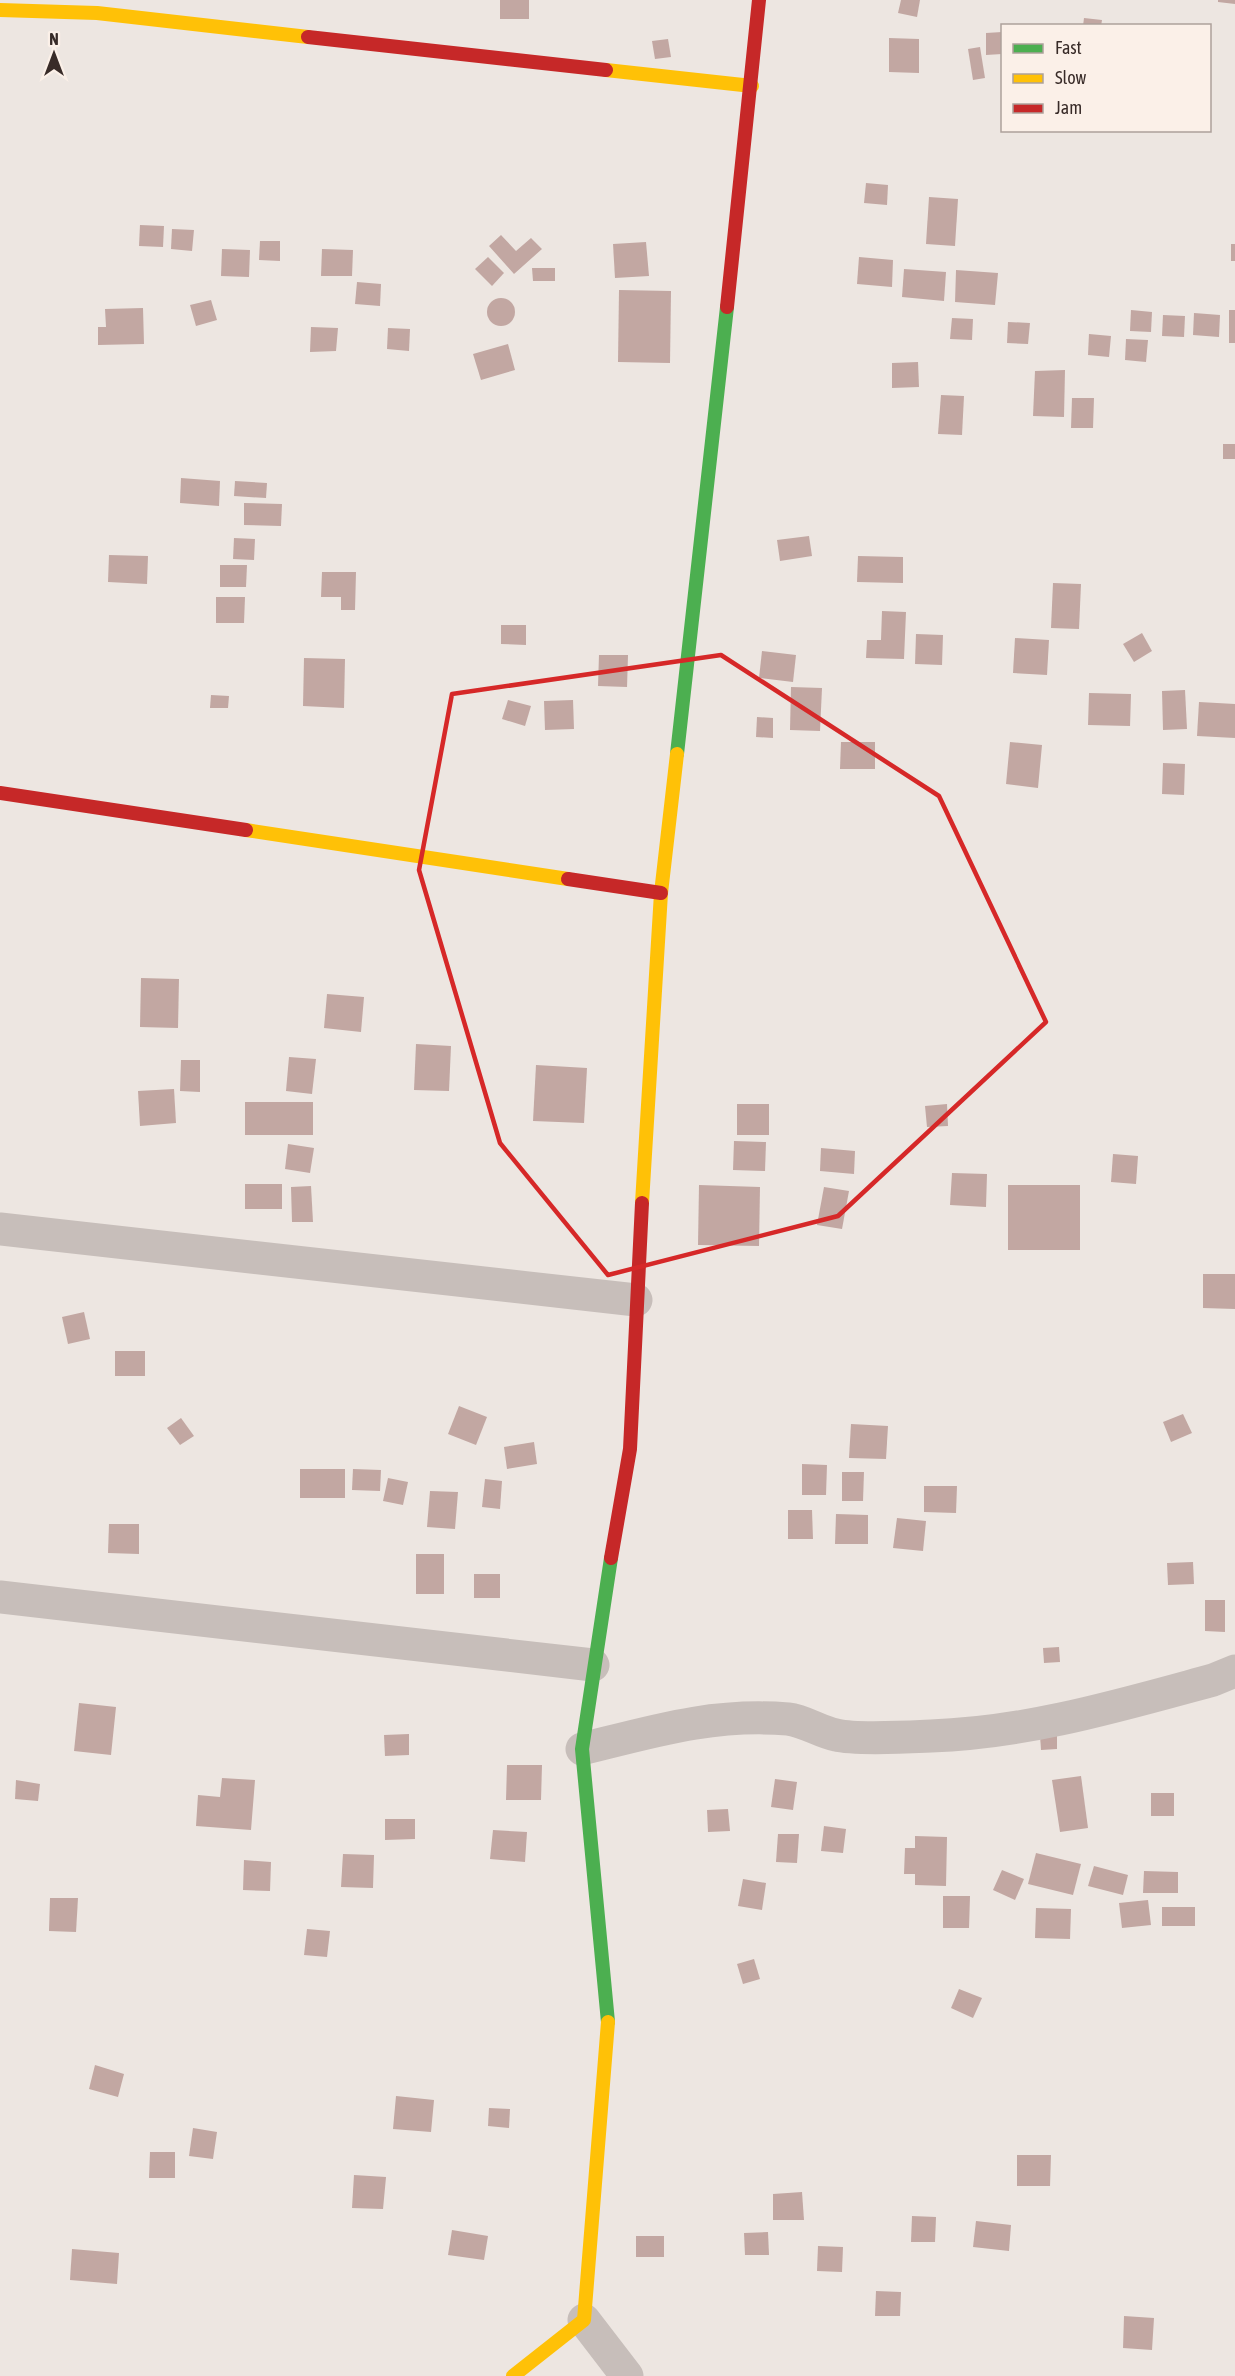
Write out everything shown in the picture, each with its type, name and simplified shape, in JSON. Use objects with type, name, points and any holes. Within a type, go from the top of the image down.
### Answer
[{"type":"street","points":[[627,2376],[584,2320],[608,2025],[582,1749],[593,1665],[630,1449],[636,1300],[661,892],[752,86],[759,0]]},
{"type":"street","points":[[0,10],[98,7],[752,86]]},
{"type":"street","points":[[0,793],[661,892]]},
{"type":"street","points":[[0,1229],[636,1300]]},
{"type":"street","points":[[0,1597],[593,1665]]},
{"type":"street","points":[[582,1749],[693,1721],[743,1718],[792,1719],[837,1736],[933,1736],[980,1732],[1072,1716],[1213,1680],[1235,1671]]},
{"type":"street","points":[[513,2376],[584,2320]]},
{"type":"highlighted area","points":[[721,655],[939,796],[1046,1022],[838,1216],[608,1275],[500,1143],[419,870],[452,694]]},
{"type":"building","points":[[500,0],[529,0],[529,19],[500,19]]},
{"type":"building","points":[[901,0],[920,0],[917,17],[898,13]]},
{"type":"building","points":[[1218,0],[1235,0],[1235,4],[1218,2]]},
{"type":"building","points":[[1084,18],[1102,20],[1101,24],[1083,24]]},
{"type":"building","points":[[1001,32],[1001,54],[986,55],[986,33]]},
{"type":"building","points":[[889,38],[919,39],[919,73],[889,72]]},
{"type":"building","points":[[668,39],[671,57],[655,59],[652,41]]},
{"type":"building","points":[[980,47],[985,78],[973,80],[968,49]]},
{"type":"building","points":[[866,183],[888,185],[887,205],[864,203]]},
{"type":"building","points":[[929,197],[958,199],[955,246],[926,244]]},
{"type":"building","points":[[140,225],[164,226],[163,247],[139,246]]},
{"type":"building","points":[[172,229],[194,230],[192,251],[171,249]]},
{"type":"building","points":[[501,235],[516,251],[531,238],[542,249],[514,274],[489,246]]},
{"type":"building","points":[[260,241],[280,241],[280,261],[259,260]]},
{"type":"building","points":[[646,242],[649,276],[615,278],[613,244]]},
{"type":"building","points":[[1231,244],[1235,244],[1235,261],[1231,261]]},
{"type":"building","points":[[222,249],[250,250],[249,277],[221,276]]},
{"type":"building","points":[[322,249],[353,250],[352,276],[321,276]]},
{"type":"building","points":[[488,257],[504,273],[492,286],[475,269]]},
{"type":"building","points":[[859,257],[893,260],[892,287],[857,284]]},
{"type":"building","points":[[532,268],[555,268],[555,281],[533,281]]},
{"type":"building","points":[[904,269],[946,272],[944,301],[902,297]]},
{"type":"building","points":[[956,270],[998,273],[995,305],[955,302]]},
{"type":"building","points":[[357,282],[381,284],[380,306],[355,304]]},
{"type":"building","points":[[619,290],[671,291],[670,363],[618,362]]},
{"type":"building","points":[[501,298],[511,302],[515,312],[511,322],[501,326],[491,322],[487,312],[491,302]]},
{"type":"building","points":[[211,300],[217,320],[196,326],[190,305]]},
{"type":"building","points":[[143,308],[144,344],[98,345],[98,327],[106,327],[105,309]]},
{"type":"building","points":[[1131,310],[1152,312],[1151,332],[1130,331]]},
{"type":"building","points":[[1229,310],[1235,310],[1235,343],[1229,343]]},
{"type":"building","points":[[1194,313],[1220,315],[1219,337],[1193,335]]},
{"type":"building","points":[[1163,315],[1185,316],[1184,337],[1162,336]]},
{"type":"building","points":[[952,318],[973,319],[972,340],[950,339]]},
{"type":"building","points":[[1008,322],[1030,323],[1028,344],[1007,343]]},
{"type":"building","points":[[311,327],[338,328],[336,351],[310,352]]},
{"type":"building","points":[[388,328],[410,329],[409,351],[387,349]]},
{"type":"building","points":[[1089,334],[1111,336],[1109,357],[1088,355]]},
{"type":"building","points":[[1126,339],[1148,340],[1146,362],[1125,360]]},
{"type":"building","points":[[508,344],[515,370],[481,380],[473,354]]},
{"type":"building","points":[[918,362],[919,387],[892,388],[892,363]]},
{"type":"building","points":[[1065,370],[1064,417],[1033,416],[1035,371]]},
{"type":"building","points":[[941,395],[964,396],[962,435],[938,434]]},
{"type":"building","points":[[1072,398],[1094,398],[1093,428],[1071,428]]},
{"type":"building","points":[[1223,444],[1235,444],[1235,459],[1223,459]]},
{"type":"building","points":[[181,478],[220,481],[219,506],[180,503]]},
{"type":"building","points":[[235,481],[267,483],[266,498],[234,496]]},
{"type":"building","points":[[244,503],[282,504],[281,526],[244,525]]},
{"type":"building","points":[[809,536],[812,556],[780,561],[777,540]]},
{"type":"building","points":[[234,538],[255,539],[254,560],[233,559]]},
{"type":"building","points":[[109,555],[148,556],[147,584],[108,582]]},
{"type":"building","points":[[858,556],[903,557],[903,583],[857,582]]},
{"type":"building","points":[[220,565],[247,565],[246,587],[220,587]]},
{"type":"building","points":[[322,572],[356,572],[355,610],[341,610],[341,597],[321,597]]},
{"type":"building","points":[[1053,583],[1081,584],[1079,629],[1051,628]]},
{"type":"building","points":[[216,597],[245,597],[244,623],[216,623]]},
{"type":"building","points":[[882,611],[906,612],[904,659],[866,658],[867,640],[881,640]]},
{"type":"building","points":[[501,625],[526,625],[526,645],[501,644]]},
{"type":"building","points":[[1142,633],[1152,651],[1134,662],[1123,644]]},
{"type":"building","points":[[916,634],[943,635],[942,665],[915,664]]},
{"type":"building","points":[[1015,638],[1049,640],[1047,675],[1013,673]]},
{"type":"building","points":[[762,651],[796,655],[793,682],[759,678]]},
{"type":"building","points":[[599,655],[628,655],[627,687],[598,686]]},
{"type":"building","points":[[304,658],[345,659],[344,708],[303,706]]},
{"type":"building","points":[[791,687],[822,688],[820,731],[790,730]]},
{"type":"building","points":[[1185,690],[1187,729],[1163,730],[1162,691]]},
{"type":"building","points":[[1089,693],[1131,694],[1130,726],[1088,725]]},
{"type":"building","points":[[211,695],[229,696],[228,708],[210,708]]},
{"type":"building","points":[[508,700],[531,706],[525,726],[502,719]]},
{"type":"building","points":[[573,700],[574,729],[545,730],[544,701]]},
{"type":"building","points":[[1199,702],[1235,704],[1235,738],[1197,736]]},
{"type":"building","points":[[757,717],[773,718],[773,738],[756,737]]},
{"type":"building","points":[[841,742],[875,742],[875,769],[840,769]]},
{"type":"building","points":[[1010,742],[1042,745],[1038,788],[1006,784]]},
{"type":"building","points":[[1163,763],[1185,764],[1184,795],[1162,794]]},
{"type":"building","points":[[141,978],[179,979],[178,1028],[140,1027]]},
{"type":"building","points":[[327,994],[364,997],[361,1032],[324,1028]]},
{"type":"building","points":[[416,1044],[451,1046],[449,1091],[414,1090]]},
{"type":"building","points":[[289,1057],[316,1059],[312,1094],[286,1091]]},
{"type":"building","points":[[181,1060],[200,1060],[200,1092],[180,1091]]},
{"type":"building","points":[[536,1065],[587,1068],[584,1123],[533,1121]]},
{"type":"building","points":[[174,1089],[176,1123],[140,1126],[138,1091]]},
{"type":"building","points":[[245,1102],[313,1102],[313,1135],[245,1135]]},
{"type":"building","points":[[737,1104],[769,1104],[769,1135],[737,1135]]},
{"type":"building","points":[[947,1104],[948,1126],[927,1127],[925,1106]]},
{"type":"building","points":[[734,1141],[766,1142],[765,1171],[733,1170]]},
{"type":"building","points":[[288,1144],[314,1148],[310,1173],[285,1169]]},
{"type":"building","points":[[821,1148],[855,1151],[854,1174],[820,1171]]},
{"type":"building","points":[[1113,1154],[1138,1156],[1136,1184],[1111,1182]]},
{"type":"building","points":[[952,1173],[987,1174],[986,1207],[950,1205]]},
{"type":"building","points":[[245,1184],[282,1184],[282,1209],[245,1209]]},
{"type":"building","points":[[699,1185],[760,1187],[759,1246],[698,1245]]},
{"type":"building","points":[[1008,1185],[1080,1185],[1080,1250],[1008,1250]]},
{"type":"building","points":[[311,1186],[313,1222],[292,1222],[291,1187]]},
{"type":"building","points":[[824,1187],[849,1191],[842,1229],[817,1225]]},
{"type":"building","points":[[1203,1274],[1235,1274],[1235,1309],[1203,1308]]},
{"type":"building","points":[[84,1312],[90,1339],[68,1344],[62,1317]]},
{"type":"building","points":[[115,1351],[145,1351],[145,1376],[115,1376]]},
{"type":"building","points":[[459,1406],[487,1417],[476,1445],[448,1434]]},
{"type":"building","points":[[1183,1414],[1192,1433],[1171,1442],[1163,1422]]},
{"type":"building","points":[[181,1418],[194,1436],[180,1445],[167,1428]]},
{"type":"building","points":[[851,1424],[888,1426],[886,1459],[849,1458]]},
{"type":"building","points":[[534,1442],[537,1464],[507,1469],[504,1447]]},
{"type":"building","points":[[802,1464],[827,1465],[826,1495],[802,1495]]},
{"type":"building","points":[[300,1469],[345,1469],[345,1498],[300,1498]]},
{"type":"building","points":[[353,1469],[381,1470],[380,1491],[352,1490]]},
{"type":"building","points":[[842,1472],[864,1472],[863,1501],[842,1501]]},
{"type":"building","points":[[388,1478],[408,1482],[403,1505],[383,1501]]},
{"type":"building","points":[[485,1479],[502,1481],[500,1509],[482,1507]]},
{"type":"building","points":[[924,1486],[957,1486],[956,1513],[924,1512]]},
{"type":"building","points":[[430,1491],[458,1492],[455,1529],[427,1527]]},
{"type":"building","points":[[788,1510],[812,1510],[813,1539],[788,1539]]},
{"type":"building","points":[[836,1514],[868,1515],[868,1544],[835,1544]]},
{"type":"building","points":[[897,1518],[926,1521],[923,1551],[893,1548]]},
{"type":"building","points":[[109,1524],[139,1524],[139,1554],[108,1553]]},
{"type":"building","points":[[416,1554],[444,1554],[444,1594],[416,1594]]},
{"type":"building","points":[[1193,1562],[1194,1584],[1168,1585],[1167,1563]]},
{"type":"building","points":[[474,1574],[500,1574],[500,1598],[474,1598]]},
{"type":"building","points":[[1205,1600],[1225,1600],[1225,1632],[1205,1631]]},
{"type":"building","points":[[1059,1647],[1060,1662],[1044,1663],[1043,1648]]},
{"type":"building","points":[[79,1703],[116,1707],[111,1755],[74,1751]]},
{"type":"building","points":[[409,1734],[409,1755],[385,1756],[384,1735]]},
{"type":"building","points":[[1040,1735],[1057,1735],[1057,1749],[1041,1750]]},
{"type":"building","points":[[507,1765],[542,1765],[541,1800],[506,1800]]},
{"type":"building","points":[[1081,1776],[1088,1828],[1060,1832],[1052,1780]]},
{"type":"building","points":[[222,1778],[255,1780],[251,1830],[196,1826],[198,1795],[220,1797]]},
{"type":"building","points":[[775,1779],[797,1782],[793,1810],[771,1807]]},
{"type":"building","points":[[16,1780],[40,1784],[38,1801],[15,1799]]},
{"type":"building","points":[[1151,1793],[1174,1793],[1174,1816],[1151,1816]]},
{"type":"building","points":[[728,1809],[730,1831],[708,1832],[707,1810]]},
{"type":"building","points":[[385,1819],[415,1819],[415,1839],[385,1840]]},
{"type":"building","points":[[824,1826],[846,1829],[843,1853],[821,1851]]},
{"type":"building","points":[[493,1830],[527,1832],[525,1862],[490,1859]]},
{"type":"building","points":[[778,1834],[799,1834],[797,1863],[776,1862]]},
{"type":"building","points":[[915,1836],[947,1837],[946,1886],[915,1885],[915,1874],[904,1874],[905,1848],[915,1848]]},
{"type":"building","points":[[1036,1853],[1081,1864],[1073,1895],[1028,1884]]},
{"type":"building","points":[[343,1854],[374,1855],[373,1888],[341,1887]]},
{"type":"building","points":[[244,1860],[271,1862],[270,1891],[243,1890]]},
{"type":"building","points":[[1094,1866],[1128,1875],[1123,1895],[1088,1886]]},
{"type":"building","points":[[1002,1870],[1024,1879],[1015,1900],[993,1890]]},
{"type":"building","points":[[1144,1871],[1178,1872],[1178,1893],[1143,1893]]},
{"type":"building","points":[[743,1879],[766,1883],[762,1910],[738,1906]]},
{"type":"building","points":[[943,1896],[970,1896],[969,1928],[943,1928]]},
{"type":"building","points":[[50,1898],[78,1898],[76,1932],[49,1931]]},
{"type":"building","points":[[1148,1900],[1151,1925],[1122,1928],[1119,1903]]},
{"type":"building","points":[[1162,1907],[1195,1907],[1195,1926],[1162,1926]]},
{"type":"building","points":[[1036,1908],[1071,1909],[1070,1939],[1035,1938]]},
{"type":"building","points":[[307,1929],[330,1931],[327,1957],[304,1955]]},
{"type":"building","points":[[754,1959],[760,1979],[743,1984],[737,1964]]},
{"type":"building","points":[[959,1989],[982,1998],[973,2018],[951,2008]]},
{"type":"building","points":[[95,2065],[124,2074],[118,2097],[89,2089]]},
{"type":"building","points":[[396,2096],[434,2100],[431,2132],[393,2129]]},
{"type":"building","points":[[489,2108],[510,2109],[509,2128],[488,2126]]},
{"type":"building","points":[[193,2128],[217,2132],[213,2159],[189,2156]]},
{"type":"building","points":[[150,2152],[175,2152],[175,2178],[149,2178]]},
{"type":"building","points":[[1017,2155],[1051,2155],[1050,2186],[1017,2186]]},
{"type":"building","points":[[354,2175],[386,2177],[383,2209],[352,2208]]},
{"type":"building","points":[[802,2192],[804,2220],[773,2220],[773,2194]]},
{"type":"building","points":[[912,2216],[936,2217],[935,2242],[911,2242]]},
{"type":"building","points":[[976,2221],[1011,2225],[1009,2251],[973,2247]]},
{"type":"building","points":[[452,2230],[488,2236],[484,2260],[448,2255]]},
{"type":"building","points":[[768,2232],[769,2255],[745,2255],[744,2233]]},
{"type":"building","points":[[636,2236],[664,2236],[664,2257],[636,2257]]},
{"type":"building","points":[[818,2246],[843,2247],[842,2272],[817,2271]]},
{"type":"building","points":[[72,2249],[119,2253],[117,2284],[70,2280]]},
{"type":"building","points":[[876,2291],[901,2292],[900,2316],[875,2316]]},
{"type":"building","points":[[1124,2316],[1154,2318],[1152,2350],[1123,2348]]},
{"type":"traffic: fast","points":[[677,754],[727,307]]},
{"type":"traffic: fast","points":[[608,2022],[582,1749],[611,1558]]},
{"type":"traffic: slow","points":[[0,10],[97,13],[308,37]]},
{"type":"traffic: slow","points":[[606,70],[752,86]]},
{"type":"traffic: slow","points":[[642,1203],[661,893],[677,754]]},
{"type":"traffic: slow","points":[[246,830],[568,879]]},
{"type":"traffic: slow","points":[[513,2376],[584,2320],[608,2022]]},
{"type":"traffic: jam","points":[[727,307],[759,0]]},
{"type":"traffic: jam","points":[[308,37],[606,70]]},
{"type":"traffic: jam","points":[[0,793],[246,830]]},
{"type":"traffic: jam","points":[[568,879],[661,893]]},
{"type":"traffic: jam","points":[[611,1558],[630,1449],[642,1203]]}]
